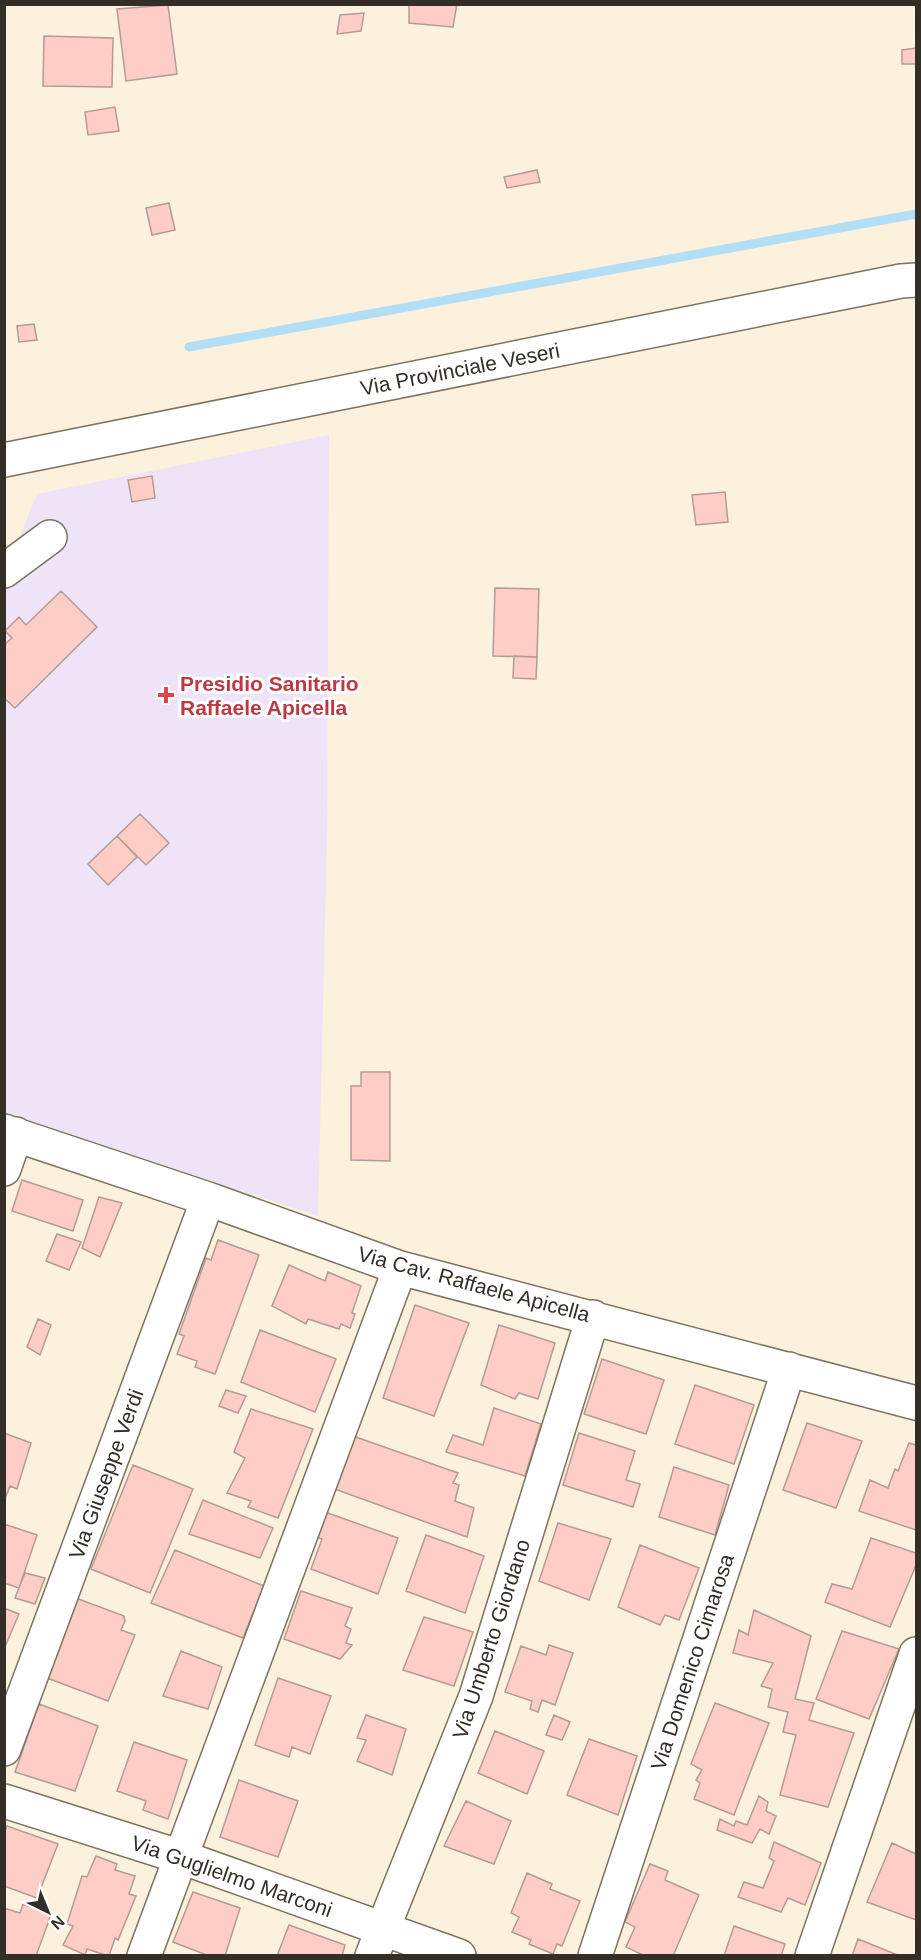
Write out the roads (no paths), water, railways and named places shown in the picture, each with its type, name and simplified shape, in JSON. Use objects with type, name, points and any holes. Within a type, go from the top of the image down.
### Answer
[{"type":"street","name":"Via Provinciale Veseri","points":[[4,460],[900,281],[916,280]]},
{"type":"street","points":[[4,570],[51,537]]},
{"type":"street","points":[[4,1169],[10,1133]]},
{"type":"street","name":"Via Cav. Raffaele Apicella","points":[[10,1133],[208,1199],[400,1268],[916,1403]]},
{"type":"street","name":"Via Giuseppe Verdi","points":[[4,1749],[208,1199]]},
{"type":"street","points":[[144,1956],[400,1268]]},
{"type":"street","name":"Via Umberto Giordano","points":[[378,1942],[476,1696],[593,1317]]},
{"type":"street","name":"Via Domenico Cimarosa","points":[[595,1956],[789,1369]]},
{"type":"street","points":[[812,1956],[916,1654]]},
{"type":"street","name":"Via Guglielmo Marconi","points":[[4,1801],[181,1857],[378,1942],[459,1956]]},
{"type":"waterway","points":[[189,347],[916,214]]},
{"type":"place","name":"Presidio Sanitario Raffaele Apicella","points":[[166,695]]}]
